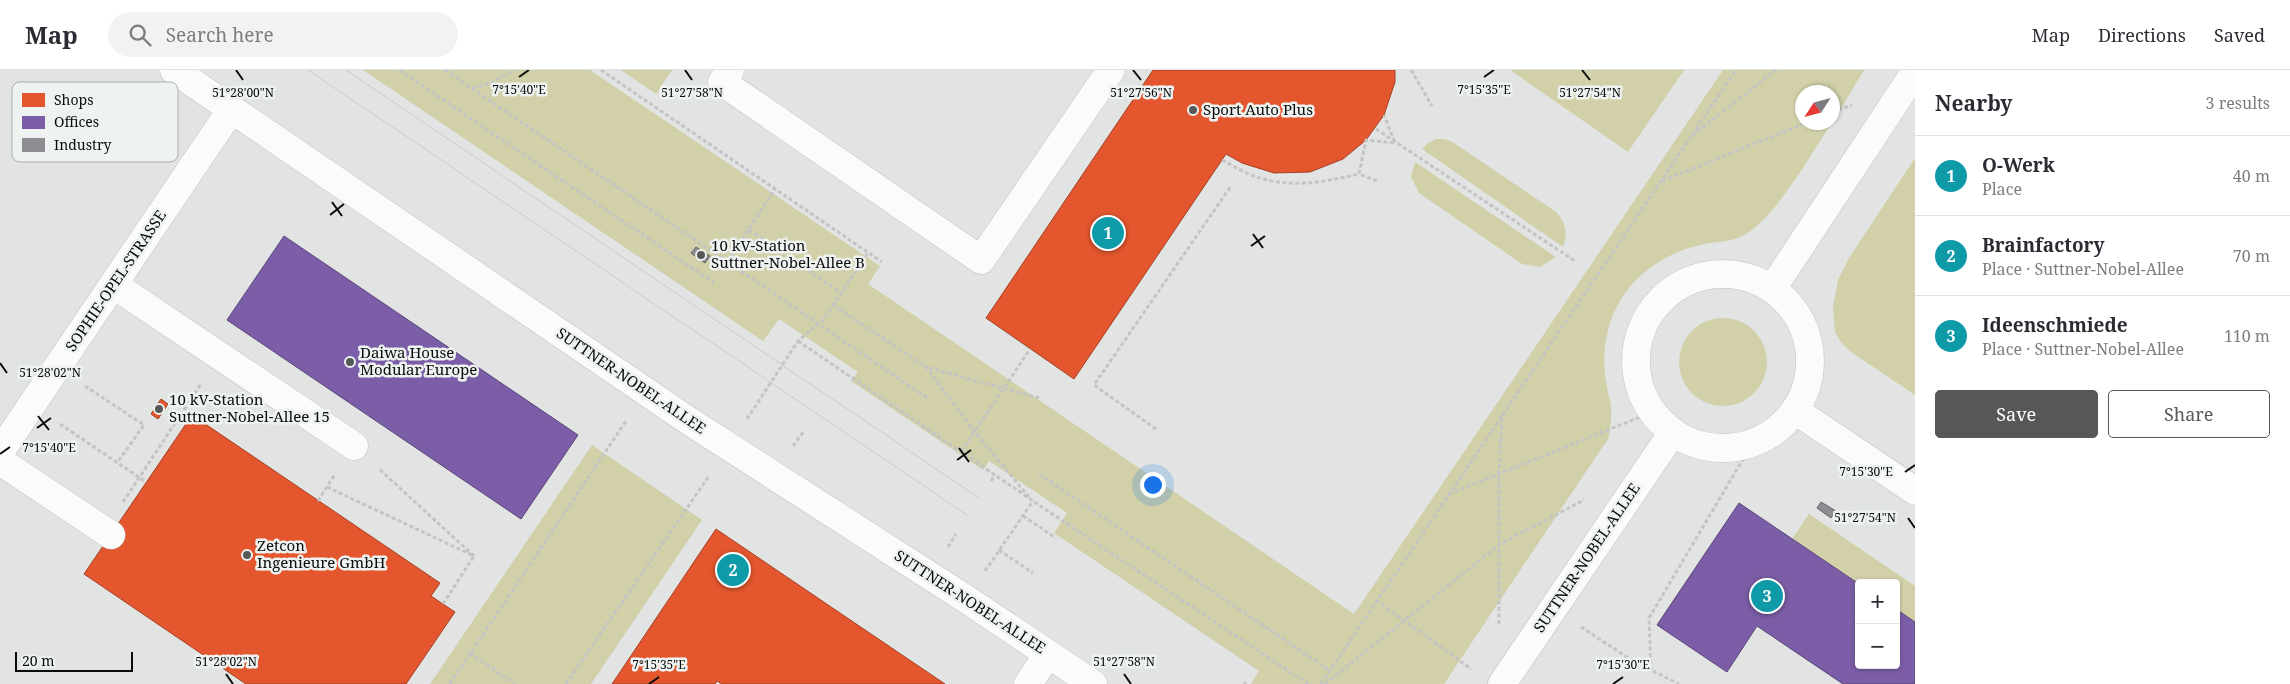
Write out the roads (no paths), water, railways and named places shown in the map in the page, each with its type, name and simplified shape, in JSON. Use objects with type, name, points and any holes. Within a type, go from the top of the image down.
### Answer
[{"type":"street","name":"SUTTNER-NOBEL-ALLEE","points":[[174,70],[728,447],[966,598],[1093,684]]},
{"type":"street","points":[[730,70],[722,82],[981,260],[1111,70]]},
{"type":"street","points":[[1772,289],[1915,72]]},
{"type":"street","name":"SOPHIE-OPEL-STRASSE","points":[[0,452],[231,110]]},
{"type":"street","points":[[1720,273],[1747,277],[1772,289],[1789,304],[1802,323],[1809,345],[1810,368],[1808,383],[1796,411],[1776,431],[1752,444],[1725,449],[1697,445],[1673,432],[1651,412],[1641,391],[1636,365],[1639,338],[1649,314],[1668,293],[1692,279],[1720,273]]},
{"type":"street","points":[[114,285],[354,446]]},
{"type":"street","points":[[1796,411],[1915,491]]},
{"type":"street","name":"SUTTNER-NOBEL-ALLEE","points":[[1502,684],[1673,432]]},
{"type":"street","points":[[0,462],[107,532]]},
{"type":"street","points":[[1028,684],[1048,654]]},
{"type":"tram line","points":[[308,70],[967,515]]},
{"type":"tram line","points":[[346,70],[979,498]]},
{"type":"place","name":"Sport Auto Plus","points":[[1193,110]]},
{"type":"place","name":"O-Werk","points":[[1108,233]]},
{"type":"place","name":"10 kV-Station Suttner-Nobel-Allee B","points":[[701,255]]},
{"type":"place","name":"Daiwa House Modular Europe","points":[[350,362]]},
{"type":"place","name":"10 kV-Station Suttner-Nobel-Allee 15","points":[[159,409]]},
{"type":"place","name":"Zetcon Ingenieure GmbH","points":[[247,555]]},
{"type":"place","name":"Brainfactory","points":[[733,570]]},
{"type":"place","name":"Ideenschmiede","points":[[1767,596]]}]
